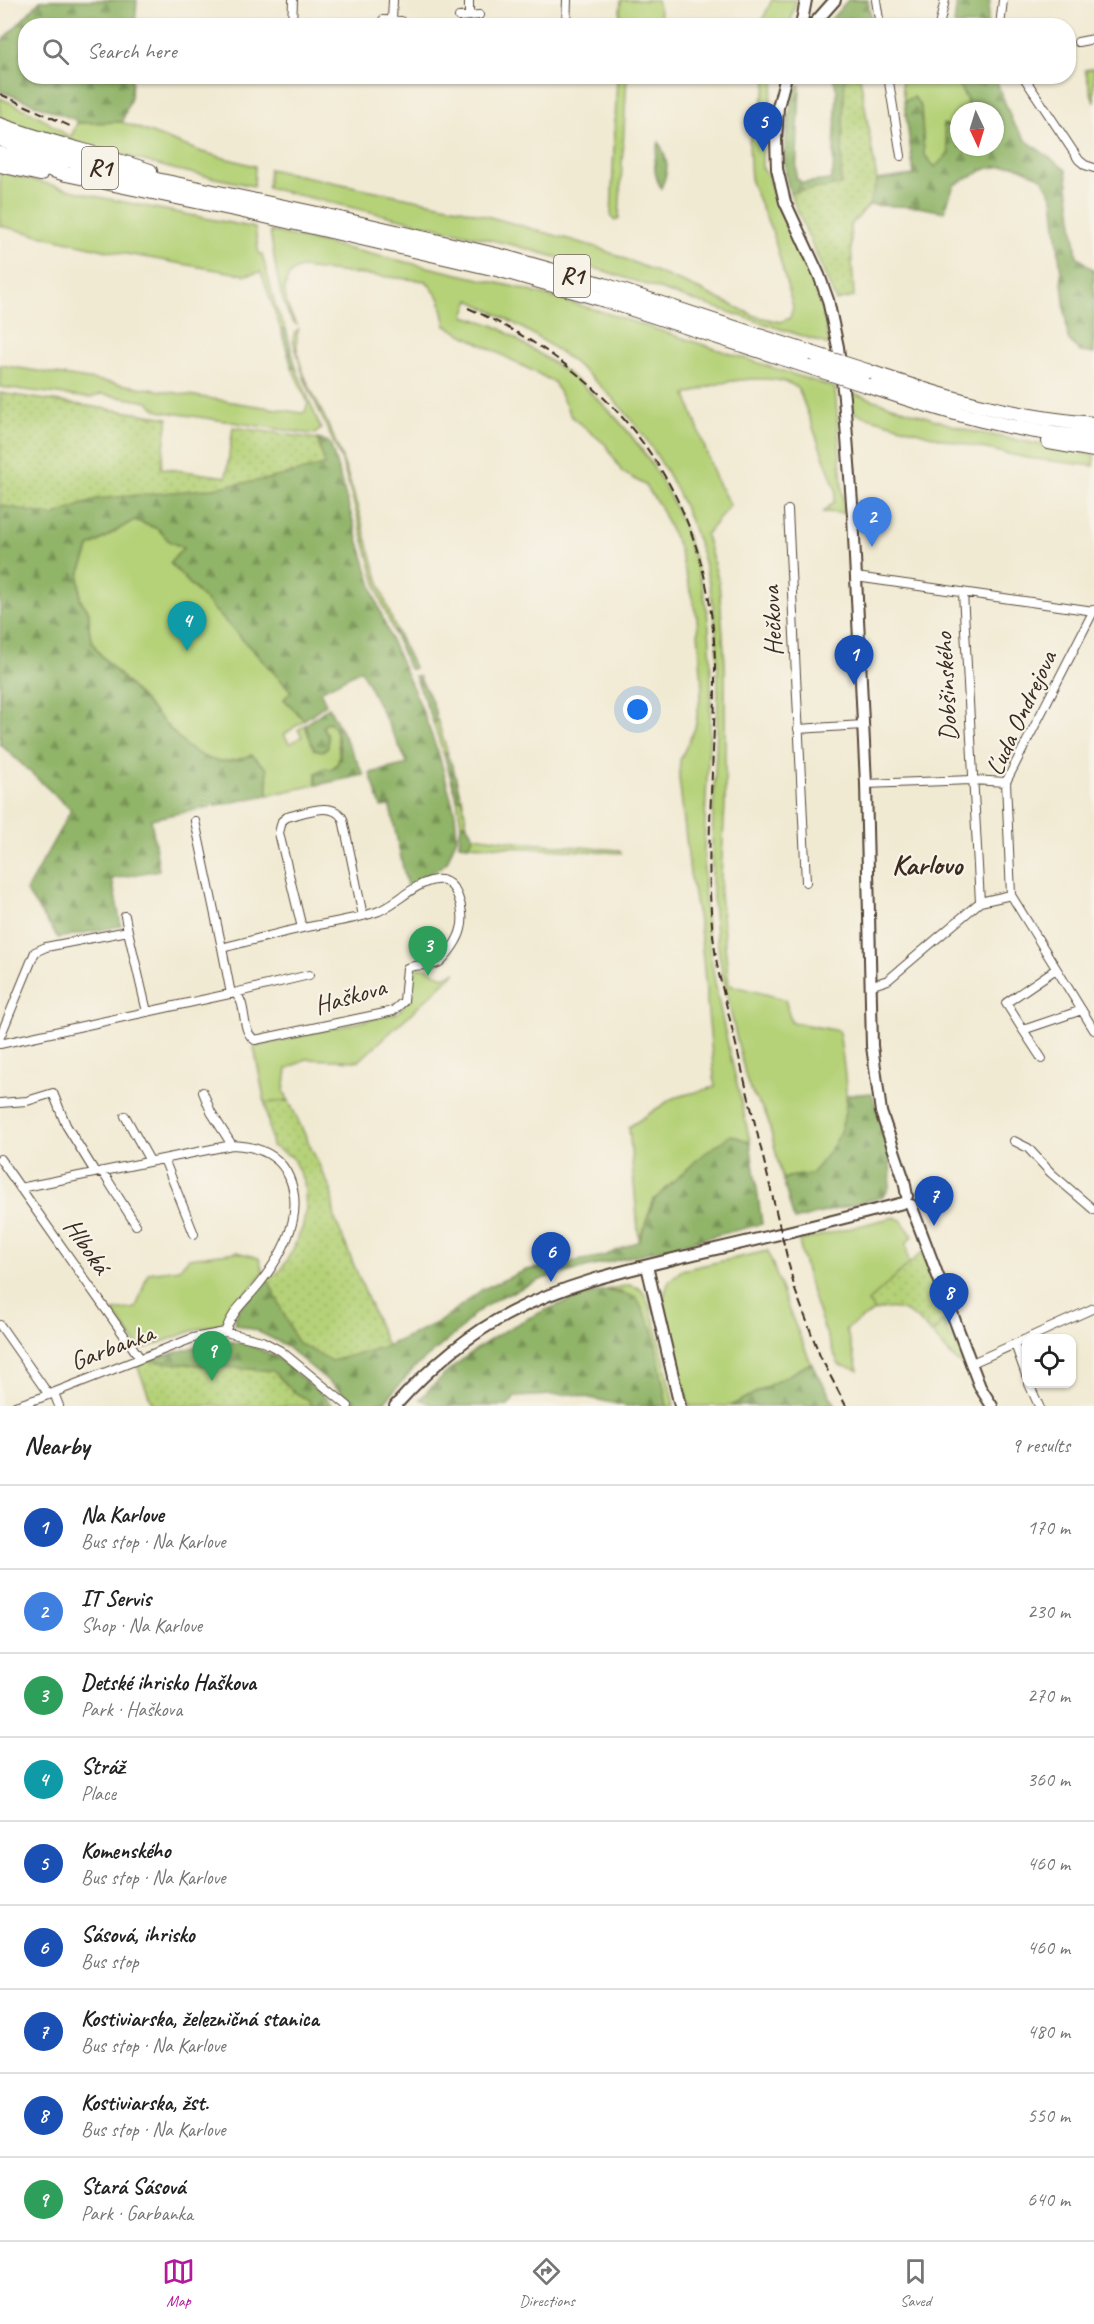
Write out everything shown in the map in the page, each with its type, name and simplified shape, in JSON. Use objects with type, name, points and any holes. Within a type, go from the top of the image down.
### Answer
[{"type":"highway","points":[[0,125],[27,135],[112,158],[203,189]]},
{"type":"highway","name":"R1","points":[[0,139],[67,160],[500,256],[604,285],[970,404],[1061,422],[1094,424]]},
{"type":"highway","name":"R1","points":[[0,154],[66,174],[501,270],[605,300],[947,412],[1036,432],[1094,438]]},
{"type":"highway","points":[[0,165],[35,174],[66,174]]},
{"type":"highway","points":[[947,412],[977,427],[1094,450]]},
{"type":"highway","points":[[1011,413],[1094,416]]},
{"type":"street","points":[[292,18],[293,0]]},
{"type":"street","points":[[388,18],[393,0]]},
{"type":"street","points":[[469,0],[469,16]]},
{"type":"street","points":[[566,18],[567,0]]},
{"type":"street","points":[[819,18],[835,0]]},
{"type":"street","points":[[876,0],[879,18]]},
{"type":"street","points":[[941,18],[945,0]]},
{"type":"street","points":[[1001,18],[1003,0]]},
{"type":"street","points":[[805,4],[813,18]]},
{"type":"street","points":[[459,16],[479,15]]},
{"type":"street","points":[[1078,42],[1094,39]]},
{"type":"street","points":[[784,84],[778,107],[777,169],[785,202],[819,275],[833,320],[840,357],[849,443],[866,784],[872,1046],[877,1092],[907,1201],[980,1387],[992,1406]]},
{"type":"street","points":[[889,84],[901,156]]},
{"type":"street","points":[[1028,84],[1079,160],[1084,165],[1094,168]]},
{"type":"street","name":"Hečkova","points":[[788,510],[806,882]]},
{"type":"street","points":[[856,577],[1094,610]]},
{"type":"street","name":"Dobšinského","points":[[963,593],[980,902]]},
{"type":"street","name":"Ľuda Ondrejova","points":[[1094,610],[1006,782],[1011,895],[1094,1030]]},
{"type":"street","points":[[798,729],[863,725]]},
{"type":"street","points":[[866,784],[972,780],[1006,782]]},
{"type":"street","points":[[302,928],[279,833],[282,820],[330,808],[340,813],[343,819],[363,916]]},
{"type":"street","name":"Haškova","points":[[195,821],[222,948],[232,993],[240,998],[248,1033],[255,1040],[386,1012],[400,1006],[404,1001],[407,968],[412,965],[429,965],[441,961],[461,932],[462,905],[451,886],[441,879],[428,881],[394,903],[363,916],[222,948]]},
{"type":"street","points":[[870,986],[888,980],[980,902],[1011,895]]},
{"type":"street","points":[[125,916],[147,1012]]},
{"type":"street","points":[[0,1037],[35,952],[46,947],[128,931]]},
{"type":"street","points":[[1042,1059],[1006,1003],[1056,969]]},
{"type":"street","name":"Haškova","points":[[0,1044],[309,975]]},
{"type":"street","points":[[1023,1030],[1082,1010]]},
{"type":"street","points":[[203,1092],[211,1112],[232,1145]]},
{"type":"street","points":[[0,1103],[27,1101],[52,1093],[66,1125],[136,1225]]},
{"type":"street","points":[[125,1116],[150,1161]]},
{"type":"street","points":[[1014,1141],[1028,1148],[1051,1173],[1094,1210]]},
{"type":"street","points":[[20,1188],[232,1145],[260,1149],[272,1155],[283,1165],[292,1185],[295,1211],[293,1224],[274,1263],[260,1284],[234,1311],[225,1332],[262,1341],[281,1352],[348,1406]]},
{"type":"street","name":"Hlboká","points":[[0,1159],[140,1358]]},
{"type":"street","points":[[164,1159],[194,1234]]},
{"type":"street","points":[[395,1406],[449,1352],[510,1313],[561,1290],[647,1266],[907,1201]]},
{"type":"street","points":[[647,1266],[680,1406]]},
{"type":"street","points":[[1038,1334],[1094,1308]]},
{"type":"street","points":[[0,1325],[59,1406]]},
{"type":"street","name":"Garbanka","points":[[15,1406],[52,1394],[193,1338],[225,1332]]},
{"type":"street","points":[[972,1363],[1022,1341]]},
{"type":"street","points":[[1031,1388],[1039,1406]]},
{"type":"green space","points":[[41,0],[137,0],[136,18],[24,18]]},
{"type":"green space","points":[[621,0],[657,0],[661,18],[620,18]]},
{"type":"green space","points":[[772,0],[796,0],[792,18],[763,18]]},
{"type":"green space","points":[[848,0],[868,0],[871,18],[832,18]]},
{"type":"green space","points":[[957,0],[990,0],[988,18],[955,18]]},
{"type":"green space","points":[[18,24],[18,84],[132,84],[131,97],[122,122],[77,123],[76,120],[0,91],[0,43]]},
{"type":"green space","points":[[1094,68],[1094,103],[1085,70]]},
{"type":"green space","points":[[617,84],[627,84],[619,218],[615,221],[611,217]]},
{"type":"green space","points":[[766,84],[774,84],[763,131],[762,167],[820,303],[830,345],[601,270],[517,246],[268,188],[269,169],[458,208],[596,247],[696,288],[755,316],[780,322],[790,318],[793,307],[773,234],[751,182],[749,142]]},
{"type":"green space","points":[[835,84],[846,84],[841,186],[790,193],[784,153],[793,90],[800,85],[796,178],[803,183],[830,180],[833,172],[837,91]]},
{"type":"green space","points":[[845,84],[861,84],[877,180],[869,205],[850,226],[854,297],[836,301],[790,193],[841,185]]},
{"type":"green space","points":[[902,84],[958,84],[967,101],[950,102],[950,126],[944,125],[949,153],[935,168],[924,154],[921,107],[914,97],[904,101]]},
{"type":"green space","points":[[958,84],[998,84],[1013,123],[1027,141],[1066,170],[1077,256],[1094,271],[1094,354],[1080,352],[1068,339],[1053,198],[1042,178],[1014,165],[988,168],[954,185],[944,212],[918,207],[869,205],[877,180],[914,175],[904,101],[914,97],[921,107],[924,154],[935,167],[949,153],[943,124],[950,126],[950,156],[1004,156],[1004,102],[967,102]]},
{"type":"green space","points":[[0,98],[37,115],[68,136],[72,135],[77,123],[122,122],[202,152],[255,166],[254,186],[177,170],[20,127],[0,118]]},
{"type":"green space","points":[[659,142],[667,165],[661,188],[656,176],[655,165]]},
{"type":"green space","points":[[0,172],[99,197],[255,228],[259,254],[262,254],[276,308],[286,329],[281,330],[261,272],[245,275],[104,250],[0,226]]},
{"type":"green space","points":[[270,231],[515,287],[600,311],[835,388],[844,513],[823,512],[834,502],[836,490],[799,390],[793,385],[774,380],[740,380],[713,385],[686,395],[717,482],[730,505],[706,535],[719,583],[725,663],[725,804],[720,895],[729,985],[785,999],[791,1022],[839,1031],[846,1089],[844,1118],[833,1150],[811,1174],[788,1177],[783,1180],[767,1117],[747,1082],[726,991],[717,937],[712,867],[718,699],[716,632],[703,558],[676,488],[635,425],[584,371],[544,341],[470,300],[464,316],[499,328],[557,365],[584,386],[630,434],[650,461],[667,490],[696,564],[705,600],[711,660],[704,850],[706,915],[721,1013],[750,1142],[731,1135],[654,1200],[639,1240],[629,1127],[673,1098],[715,1087],[700,927],[690,873],[679,778],[680,760],[695,728],[702,686],[697,617],[679,548],[659,505],[645,485],[622,472],[606,445],[571,416],[554,382],[446,326],[440,299],[426,281],[301,268],[293,272],[286,285],[285,294],[289,311],[298,325],[294,323],[284,304]]},
{"type":"green space","points":[[299,328],[298,357],[343,461],[386,604],[397,632],[394,633],[380,598],[342,461],[304,378],[293,340]]},
{"type":"green space","points":[[286,329],[296,368],[292,368],[281,330]]},
{"type":"green space","points":[[0,365],[302,413],[305,412],[308,403],[292,368],[296,368],[321,429],[315,434],[304,433],[159,411],[148,402],[101,394],[90,398],[0,387]]},
{"type":"green space","points":[[0,393],[168,418],[161,468],[226,477],[233,427],[317,439],[325,465],[268,479],[206,489],[96,499],[53,516],[0,505]]},
{"type":"green space","points":[[852,393],[970,431],[1094,455],[1094,466],[1027,458],[946,440],[854,413]]},
{"type":"green space","points":[[317,439],[327,441],[331,446],[376,600],[439,755],[455,813],[457,837],[447,862],[408,891],[390,806],[381,807],[370,773],[408,764],[361,670],[320,691],[326,704],[304,720],[284,699],[291,691],[170,563],[183,548],[169,541],[158,529],[134,520],[89,547],[80,572],[80,599],[89,612],[92,642],[99,653],[187,747],[218,761],[252,755],[267,769],[268,795],[151,819],[159,870],[112,879],[121,926],[58,938],[26,891],[71,810],[0,744],[0,505],[53,516],[96,499],[206,489],[268,479],[325,465]]},
{"type":"green space","points":[[134,520],[158,529],[169,541],[183,548],[170,563],[292,691],[284,699],[304,720],[284,735],[290,744],[302,736],[298,730],[305,725],[314,749],[325,723],[330,722],[336,732],[338,762],[329,769],[316,773],[316,785],[268,795],[267,769],[239,761],[224,763],[211,761],[187,747],[99,653],[92,642],[89,612],[80,599],[80,572],[89,547]]},
{"type":"green space","points":[[395,631],[414,667],[413,669],[409,669]]},
{"type":"green space","points":[[415,676],[419,676],[431,699],[436,717],[435,723],[433,722]]},
{"type":"green space","points":[[329,707],[364,775],[316,785],[316,773],[324,768],[332,769],[336,765],[340,746],[330,722],[325,723],[323,727],[328,736],[328,748],[322,751],[314,749],[305,725]]},
{"type":"green space","points":[[437,719],[448,754],[444,755],[433,722]]},
{"type":"green space","points":[[446,753],[453,767],[461,799],[457,799],[444,755]]},
{"type":"green space","points":[[462,797],[467,825],[461,824],[457,799]]},
{"type":"green space","points":[[465,823],[474,836],[468,845],[459,844],[461,824]]},
{"type":"green space","points":[[474,836],[515,842],[619,850],[621,853],[468,845]]},
{"type":"green space","points":[[416,968],[427,968],[443,977],[456,972],[359,1061],[306,1059],[287,1069],[284,1092],[289,1101],[265,1103],[254,1047],[398,1013],[407,999],[409,973]]},
{"type":"green space","points":[[872,1093],[888,1148],[891,1177],[888,1189],[882,1197],[794,1220],[783,1180],[788,1177],[811,1174],[827,1155],[833,1147],[844,1120],[847,1095]]},
{"type":"green space","points":[[289,1101],[331,1190],[335,1219],[387,1346],[331,1361],[297,1342],[268,1279],[281,1270],[293,1249],[303,1226],[306,1207],[304,1182],[292,1157],[272,1146],[265,1103]]},
{"type":"green space","points":[[731,1135],[750,1142],[762,1224],[545,1278],[496,1299],[472,1316],[461,1329],[414,1368],[385,1401],[371,1405],[355,1403],[283,1344],[255,1330],[234,1324],[238,1310],[268,1279],[297,1342],[331,1361],[387,1346],[439,1322],[483,1289],[526,1270],[604,1256],[639,1241],[654,1200],[700,1157]]},
{"type":"green space","points":[[894,1217],[901,1220],[913,1236],[906,1243],[909,1264],[868,1302],[874,1311],[846,1329],[858,1370],[839,1365],[816,1304],[799,1241]]},
{"type":"green space","points":[[768,1251],[811,1363],[731,1406],[689,1406],[662,1301],[669,1281],[682,1270]]},
{"type":"green space","points":[[237,1252],[259,1258],[263,1272],[222,1324],[198,1329],[142,1349],[113,1311],[136,1308],[148,1273],[179,1269],[189,1258]]},
{"type":"green space","points":[[922,1252],[947,1317],[932,1334],[907,1312],[892,1308],[874,1311],[868,1302]]},
{"type":"green space","points":[[629,1285],[642,1291],[647,1299],[661,1345],[674,1406],[667,1406],[653,1330],[622,1292],[606,1290]]},
{"type":"green space","points":[[606,1290],[636,1297],[653,1330],[667,1406],[626,1406],[572,1394],[515,1397],[508,1406],[434,1406],[420,1399],[460,1362],[505,1331],[554,1307]]},
{"type":"green space","points":[[944,1320],[950,1337],[955,1339],[966,1363],[957,1362],[932,1334]]},
{"type":"green space","points":[[218,1340],[247,1344],[275,1356],[333,1406],[312,1406],[309,1401],[292,1391],[272,1371],[147,1361]]},
{"type":"green space","points":[[147,1361],[273,1371],[292,1391],[309,1401],[312,1406],[153,1406],[137,1365]]},
{"type":"green space","points":[[811,1363],[836,1406],[731,1406]]},
{"type":"railway","points":[[0,94],[72,127]]},
{"type":"railway","points":[[468,308],[522,336],[570,369],[612,407],[648,450],[676,497],[697,549],[710,606],[715,667],[709,856],[710,894],[718,970],[795,1290],[820,1356],[846,1406]]},
{"type":"place","name":"Komenského","points":[[763,152]]},
{"type":"place","name":"IT Servis","points":[[872,547]]},
{"type":"place","name":"Stráž","points":[[187,651]]},
{"type":"place","name":"Na Karlove","points":[[854,685]]},
{"type":"place","name":"Detské ihrisko Haškova","points":[[428,976]]},
{"type":"place","name":"Kostiviarska, železničná stanica","points":[[934,1226]]},
{"type":"place","name":"Sásová, ihrisko","points":[[551,1282]]},
{"type":"place","name":"Kostiviarska, žst.","points":[[949,1323]]},
{"type":"place","name":"Stará Sásová","points":[[212,1381]]},
{"type":"district","name":"Karlovo","points":[[927,864]]}]
